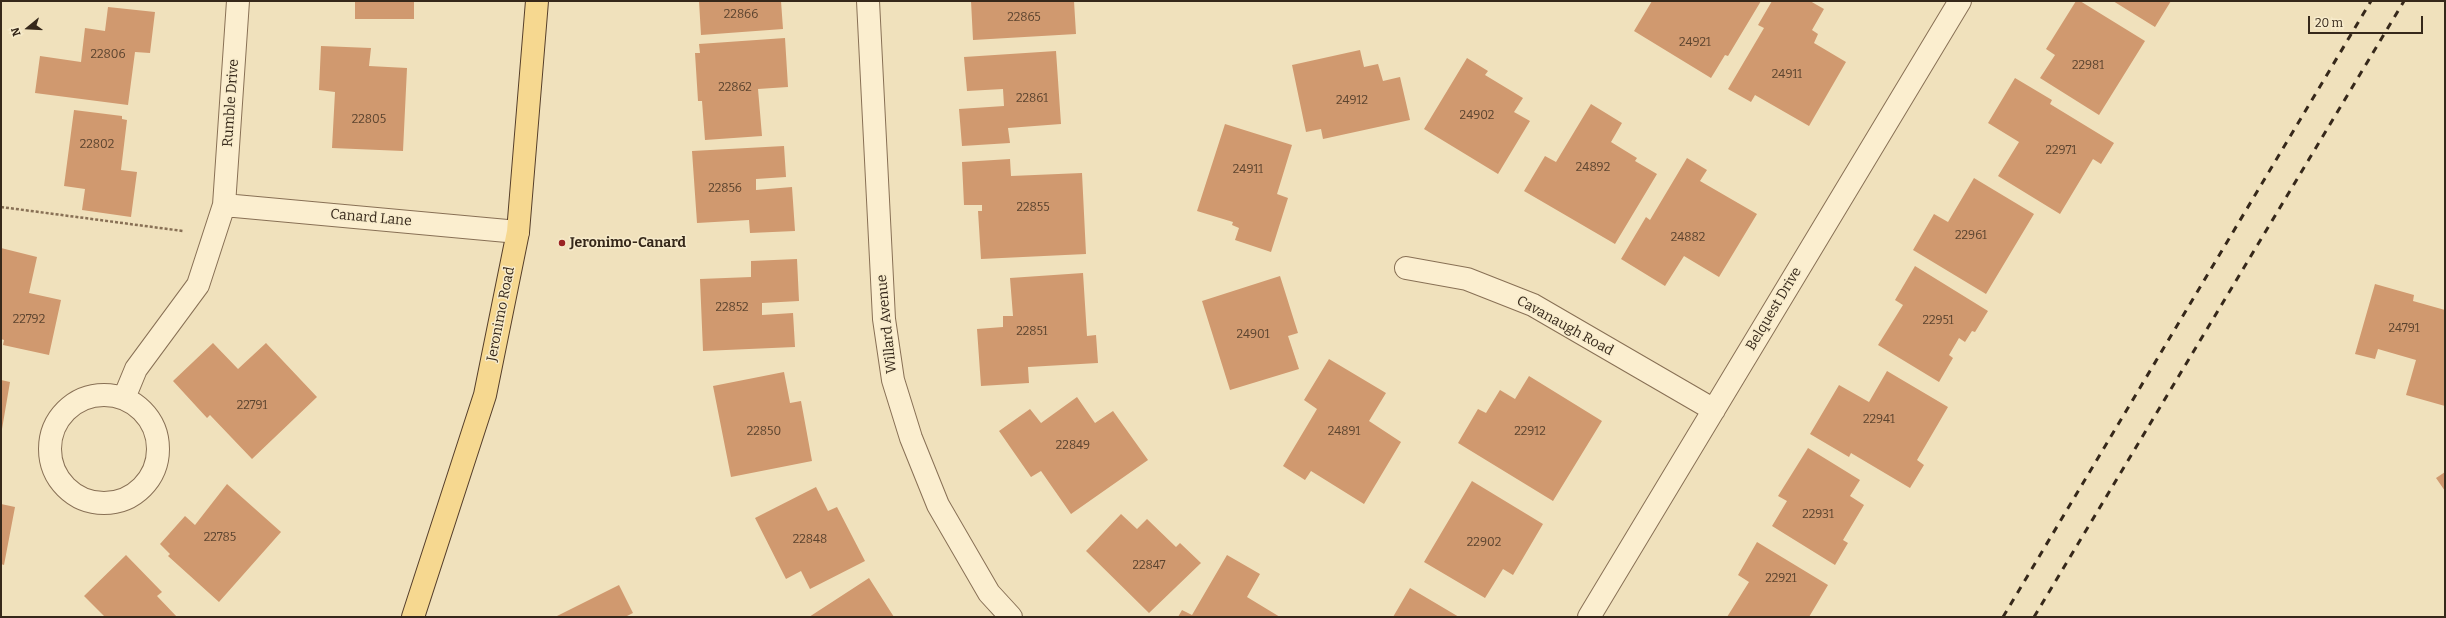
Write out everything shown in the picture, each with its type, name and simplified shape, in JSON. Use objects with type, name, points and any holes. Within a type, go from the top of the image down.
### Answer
[{"type":"main road","name":"Jeronimo Road","points":[[414,617],[485,396],[518,232],[537,1]]},
{"type":"street","name":"Rumble Drive","points":[[124,398],[136,369],[198,285],[224,205],[238,1]]},
{"type":"street","name":"Willard Avenue","points":[[868,1],[884,319],[893,380],[911,438],[938,505],[989,593],[1011,617]]},
{"type":"street","name":"Belquest Drive","points":[[1589,617],[1960,1]]},
{"type":"street","name":"Canard Lane","points":[[224,205],[518,232]]},
{"type":"street","name":"Cavanaugh Road","points":[[1406,268],[1467,279],[1533,304],[1714,410]]},
{"type":"street","points":[[106,394],[124,398],[139,407],[151,421],[157,437],[158,454],[153,471],[144,485],[131,496],[120,500],[97,502],[80,497],[65,486],[54,471],[50,453],[52,435],[56,424],[72,405],[88,397],[106,394]]},
{"type":"path","points":[[1,208],[215,235]]},
{"type":"building","points":[[355,1],[414,1],[414,19],[355,19]]},
{"type":"building","points":[[699,1],[781,1],[783,29],[701,35]]},
{"type":"building","points":[[971,1],[1074,1],[1076,34],[973,40]]},
{"type":"building","points":[[1652,1],[1761,1],[1728,56],[1725,55],[1711,78],[1634,31]]},
{"type":"building","points":[[1772,1],[1810,1],[1824,9],[1812,30],[1818,34],[1814,43],[1846,62],[1809,126],[1755,95],[1751,102],[1728,89],[1764,28],[1758,25]]},
{"type":"building","points":[[2076,1],[2080,1],[2145,41],[2099,115],[2040,78],[2055,55],[2046,49]]},
{"type":"building","points":[[2113,1],[2171,1],[2155,27]]},
{"type":"building","points":[[108,7],[155,12],[150,53],[135,52],[128,105],[35,93],[40,56],[81,62],[85,28],[105,31]]},
{"type":"building","points":[[785,38],[788,87],[758,89],[762,136],[705,140],[702,101],[698,101],[695,53],[700,53],[699,44]]},
{"type":"building","points":[[321,46],[371,48],[369,66],[407,68],[403,151],[332,148],[335,92],[319,90]]},
{"type":"building","points":[[1360,50],[1364,67],[1378,64],[1383,81],[1400,77],[1410,120],[1323,139],[1321,129],[1306,132],[1292,65]]},
{"type":"building","points":[[1056,51],[1061,124],[1008,128],[1010,143],[962,146],[959,109],[1004,106],[1003,89],[967,91],[964,57]]},
{"type":"building","points":[[1467,58],[1488,71],[1485,75],[1523,98],[1514,112],[1530,121],[1498,174],[1424,129]]},
{"type":"building","points":[[2015,78],[2052,100],[2050,104],[2114,143],[2101,164],[2093,159],[2060,214],[1998,176],[2019,142],[1988,123]]},
{"type":"building","points":[[1591,104],[1622,123],[1611,142],[1637,158],[1635,161],[1657,174],[1615,244],[1524,191],[1545,156],[1556,162]]},
{"type":"building","points":[[74,110],[122,116],[122,119],[127,120],[121,170],[137,172],[131,217],[82,210],[85,189],[64,186]]},
{"type":"building","points":[[1225,124],[1292,145],[1277,194],[1288,198],[1271,252],[1235,240],[1239,228],[1232,225],[1233,222],[1197,211]]},
{"type":"building","points":[[784,146],[786,177],[756,179],[756,190],[792,187],[795,231],[750,233],[749,220],[697,223],[692,151]]},
{"type":"building","points":[[1687,158],[1707,170],[1700,181],[1757,214],[1719,277],[1684,256],[1665,286],[1621,259],[1646,217],[1650,220]]},
{"type":"building","points":[[1010,159],[1011,176],[1082,173],[1086,254],[981,259],[978,211],[982,211],[982,205],[964,205],[962,162]]},
{"type":"building","points":[[1974,178],[2034,214],[1986,294],[1913,250],[1934,214],[1948,222]]},
{"type":"building","points":[[1,248],[37,257],[29,293],[61,300],[49,355],[3,345],[4,340],[1,339]]},
{"type":"building","points":[[797,259],[799,301],[762,303],[762,315],[793,313],[795,347],[703,351],[700,279],[751,277],[751,261]]},
{"type":"building","points":[[1915,266],[1988,311],[1975,332],[1972,331],[1965,342],[1959,338],[1949,355],[1953,358],[1939,382],[1878,345],[1903,305],[1895,300]]},
{"type":"building","points":[[1083,273],[1087,336],[1096,335],[1098,363],[1028,367],[1029,383],[981,386],[977,329],[1003,327],[1003,316],[1013,316],[1010,278]]},
{"type":"building","points":[[1280,276],[1298,333],[1288,336],[1299,369],[1230,390],[1202,301]]},
{"type":"building","points":[[2375,284],[2414,295],[2413,301],[2445,310],[2445,406],[2406,395],[2416,360],[2378,349],[2375,359],[2355,354]]},
{"type":"building","points":[[213,343],[238,369],[266,343],[317,397],[252,459],[210,415],[207,418],[173,381]]},
{"type":"building","points":[[1329,359],[1386,393],[1369,421],[1401,442],[1364,504],[1311,471],[1305,480],[1283,466],[1317,409],[1304,400]]},
{"type":"building","points":[[1887,371],[1948,407],[1917,460],[1924,465],[1910,488],[1851,453],[1849,457],[1810,434],[1839,385],[1869,402]]},
{"type":"building","points":[[784,372],[790,403],[801,401],[812,461],[731,477],[713,386]]},
{"type":"building","points":[[1529,376],[1602,421],[1553,501],[1458,443],[1478,409],[1486,413],[1500,390],[1515,399]]},
{"type":"building","points":[[1,380],[10,382],[2,429],[1,429]]},
{"type":"building","points":[[1077,397],[1095,423],[1113,411],[1148,460],[1071,514],[1041,471],[1031,477],[999,431],[1030,409],[1041,423]]},
{"type":"building","points":[[1808,448],[1860,480],[1850,496],[1864,505],[1843,540],[1848,543],[1835,565],[1772,526],[1787,501],[1778,496]]},
{"type":"building","points":[[2445,472],[2445,491],[2436,478]]},
{"type":"building","points":[[1472,481],[1543,524],[1513,575],[1503,569],[1485,598],[1424,562]]},
{"type":"building","points":[[227,484],[281,532],[219,602],[168,556],[170,554],[160,544],[185,516],[195,525]]},
{"type":"building","points":[[816,487],[828,511],[837,507],[865,561],[810,589],[801,571],[786,579],[755,518]]},
{"type":"building","points":[[1,504],[15,507],[4,565],[1,564]]},
{"type":"building","points":[[1121,514],[1137,529],[1147,519],[1176,547],[1180,543],[1201,563],[1149,613],[1086,551]]},
{"type":"building","points":[[1757,542],[1828,585],[1809,617],[1727,617],[1749,582],[1738,575]]},
{"type":"building","points":[[126,555],[162,592],[157,596],[177,617],[105,617],[84,596]]},
{"type":"building","points":[[1227,555],[1260,574],[1247,597],[1280,617],[1178,617],[1182,610],[1192,615]]},
{"type":"building","points":[[869,578],[894,617],[809,617]]},
{"type":"building","points":[[619,585],[633,613],[625,617],[555,617]]},
{"type":"building","points":[[1410,588],[1459,617],[1393,617]]},
{"type":"railway","points":[[2003,617],[2371,1]]},
{"type":"railway","points":[[2034,617],[2404,1]]},
{"type":"place","name":"Jeronimo-Canard","points":[[562,243]]}]
